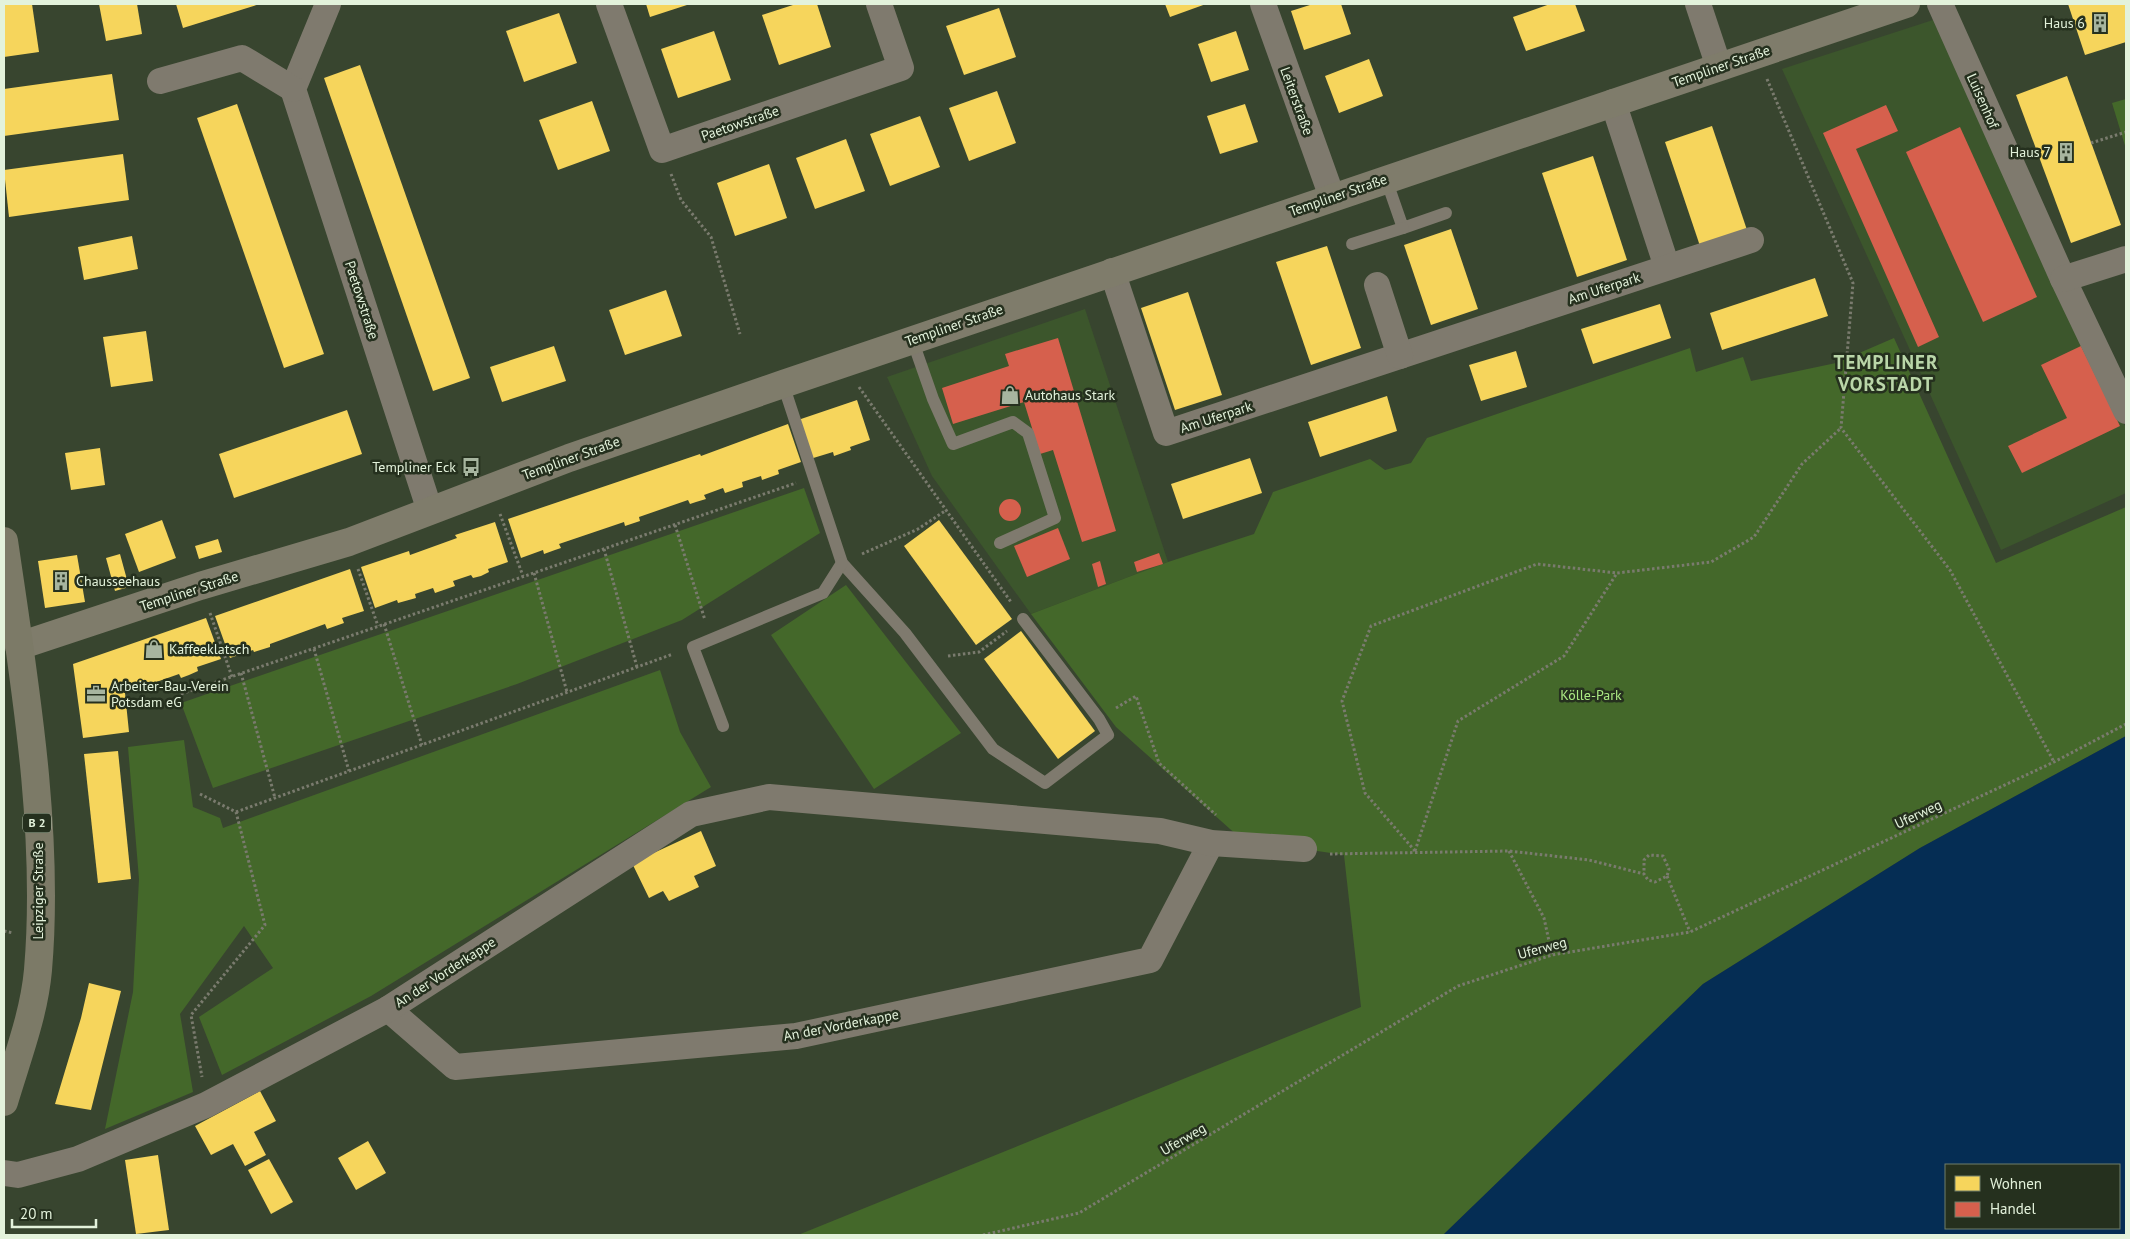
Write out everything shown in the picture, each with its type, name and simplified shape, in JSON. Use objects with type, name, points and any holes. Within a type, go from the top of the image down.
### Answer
[{"type":"main road","name":"B 2","points":[[4,541],[11,648]]},
{"type":"main road","name":"Leipziger Straße","points":[[4,1102],[22,1047],[33,1001],[39,947],[36,796],[11,648]]},
{"type":"street","points":[[160,81],[242,58],[294,89],[328,4]]},
{"type":"street","points":[[609,4],[662,150]]},
{"type":"street","name":"Paetowstraße","points":[[662,150],[901,68],[879,4]]},
{"type":"street","name":"Leiterstraße","points":[[1263,4],[1332,197]]},
{"type":"street","points":[[1698,4],[1719,67]]},
{"type":"street","name":"Templiner Straße","points":[[11,648],[200,586],[349,542],[569,458],[851,360],[1906,4]]},
{"type":"street","name":"Luisenhof","points":[[1940,4],[2063,279],[2126,411]]},
{"type":"street","name":"Paetowstraße","points":[[294,89],[430,511]]},
{"type":"street","points":[[1613,102],[1666,267]]},
{"type":"street","name":"Am Uferpark","points":[[1112,271],[1166,433],[1751,240]]},
{"type":"street","points":[[2063,279],[2126,259]]},
{"type":"street","points":[[1377,284],[1400,356]]},
{"type":"street","name":"An der Vorderkappe","points":[[4,1173],[18,1175],[78,1159],[206,1105],[388,1009],[691,814],[761,799],[779,798],[1160,831],[1211,843],[1304,849]]},
{"type":"street","name":"An der Vorderkappe","points":[[388,1009],[455,1067],[796,1036],[1150,960],[1211,843]]},
{"type":"lane","points":[[1386,179],[1402,228]]},
{"type":"lane","points":[[1352,244],[1446,213]]},
{"type":"lane","points":[[912,339],[933,399],[953,444],[1013,422],[1028,433],[1055,518],[1000,542]]},
{"type":"lane","points":[[783,384],[842,563],[905,633],[993,749],[1045,783],[1108,735],[1099,719],[1023,619]]},
{"type":"lane","points":[[723,726],[693,647],[823,593],[842,563]]},
{"type":"path","points":[[1774,97],[1853,283],[1841,428],[1950,570],[2054,762]]},
{"type":"path","points":[[2091,143],[2126,132]]},
{"type":"path","points":[[662,150],[681,200],[711,237],[740,334]]},
{"type":"path","points":[[851,360],[858,387],[925,478],[945,511],[1023,619],[979,652],[925,659]]},
{"type":"path","points":[[1415,852],[1365,793],[1342,701],[1372,626],[1537,564],[1617,574],[1712,562],[1754,537],[1802,464],[1841,428]]},
{"type":"path","points":[[181,694],[813,477]]},
{"type":"path","points":[[491,488],[523,576]]},
{"type":"path","points":[[842,563],[918,530],[945,511]]},
{"type":"path","points":[[676,525],[711,640]]},
{"type":"path","points":[[349,542],[378,626]]},
{"type":"path","points":[[604,549],[637,667]]},
{"type":"path","points":[[534,573],[568,692]]},
{"type":"path","points":[[1415,852],[1458,721],[1564,656],[1617,574]]},
{"type":"path","points":[[200,586],[232,677]]},
{"type":"path","points":[[384,624],[422,745]]},
{"type":"path","points":[[200,794],[236,812],[693,647]]},
{"type":"path","points":[[314,649],[349,771]]},
{"type":"path","points":[[241,673],[276,798]]},
{"type":"path","points":[[1118,706],[1136,696],[1159,763],[1250,846]]},
{"type":"path","name":"Uferweg","points":[[983,1235],[1078,1213],[1458,986],[1552,955],[1690,932],[2054,762],[2126,724]]},
{"type":"path","points":[[206,1105],[191,1015],[265,925],[236,812]]},
{"type":"path","points":[[1304,849],[1344,855],[1509,851],[1588,860],[1644,874]]},
{"type":"path","points":[[1509,851],[1544,918],[1552,955]]},
{"type":"path","points":[[1667,876],[1655,882],[1648,880],[1644,874],[1644,860],[1656,854],[1663,856],[1667,862],[1667,876],[1690,932]]},
{"type":"shaded area","points":[[1933,20],[2126,428],[2126,493],[2001,550],[1782,69]]},
{"type":"shaded area","points":[[1085,309],[1168,562],[1031,614],[932,476],[887,377]]},
{"type":"green space","points":[[2126,99],[2126,149],[2112,103]]},
{"type":"green space","name":"Kölle-Park","points":[[1894,338],[1996,563],[2126,507],[2126,736],[1920,848],[1703,984],[1443,1235],[798,1235],[1361,1007],[1344,855],[1304,849],[1249,846],[1116,727],[1031,614],[1168,562],[1254,534],[1273,492],[1370,459],[1385,470],[1411,463],[1427,438],[1690,348],[1696,372],[1743,357],[1751,381],[1836,363]]},
{"type":"green space","points":[[804,488],[820,533],[682,620],[517,684],[213,788],[181,703]]},
{"type":"green space","points":[[846,585],[961,733],[874,789],[771,635]]},
{"type":"green space","points":[[660,670],[680,732],[711,787],[371,996],[222,1075],[199,1017],[273,968],[244,926],[180,1014],[193,1092],[105,1129],[133,992],[139,879],[128,747],[184,740],[193,807],[220,818],[223,828]]},
{"type":"water","points":[[2126,736],[2126,1235],[1443,1235],[1703,984],[1920,848]]},
{"type":"building: Wohnen","points":[[4,4],[32,4],[39,52],[4,57]]},
{"type":"building: Wohnen","points":[[99,4],[137,4],[142,34],[106,41]]},
{"type":"building: Wohnen","points":[[176,4],[260,4],[183,28]]},
{"type":"building: Wohnen","points":[[646,4],[690,4],[650,17]]},
{"type":"building: Wohnen","points":[[796,4],[817,4],[831,47],[779,65],[762,15]]},
{"type":"building: Wohnen","points":[[1165,4],[1206,4],[1170,17]]},
{"type":"building: Wohnen","points":[[1313,4],[1341,4],[1351,34],[1304,50],[1291,11]]},
{"type":"building: Wohnen","points":[[1550,4],[1575,4],[1585,31],[1526,51],[1513,17]]},
{"type":"building: Wohnen","name":"Haus 6","points":[[2068,4],[2126,4],[2126,42],[2085,55]]},
{"type":"building: Wohnen","points":[[999,8],[1016,57],[964,75],[946,26]]},
{"type":"building: Wohnen","points":[[559,13],[577,63],[524,82],[506,31]]},
{"type":"building: Wohnen","points":[[714,31],[731,80],[678,98],[661,49]]},
{"type":"building: Wohnen","points":[[1236,31],[1249,70],[1211,82],[1198,44]]},
{"type":"building: Wohnen","points":[[1369,59],[1383,96],[1339,113],[1325,76]]},
{"type":"building: Wohnen","points":[[360,65],[470,378],[433,391],[324,78]]},
{"type":"building: Wohnen","points":[[112,74],[119,120],[4,136],[4,89]]},
{"type":"building: Wohnen","name":"Haus 7","points":[[2067,76],[2121,225],[2071,243],[2016,95]]},
{"type":"building: Wohnen","points":[[997,91],[1016,143],[969,161],[949,108]]},
{"type":"building: Wohnen","points":[[592,101],[610,151],[558,170],[539,120]]},
{"type":"building: Wohnen","points":[[237,104],[324,354],[284,368],[197,118]]},
{"type":"building: Wohnen","points":[[1245,104],[1258,142],[1220,154],[1207,116]]},
{"type":"building: Wohnen","points":[[920,116],[940,167],[890,186],[870,134]]},
{"type":"building: Wohnen","points":[[1712,126],[1747,230],[1700,246],[1665,142]]},
{"type":"building: Wohnen","points":[[846,139],[865,191],[815,209],[796,158]]},
{"type":"building: Wohnen","points":[[123,154],[129,200],[9,217],[4,170]]},
{"type":"building: Wohnen","points":[[1593,156],[1627,260],[1577,277],[1542,173]]},
{"type":"building: Wohnen","points":[[769,164],[787,218],[735,236],[717,183]]},
{"type":"building: Wohnen","points":[[1451,229],[1478,309],[1431,325],[1404,245]]},
{"type":"building: Wohnen","points":[[132,236],[138,269],[84,280],[78,247]]},
{"type":"building: Wohnen","points":[[1327,246],[1361,348],[1311,365],[1276,262]]},
{"type":"building: Wohnen","points":[[1815,278],[1828,316],[1722,350],[1710,313]]},
{"type":"building: Wohnen","points":[[666,290],[682,336],[625,355],[609,310]]},
{"type":"building: Wohnen","points":[[1188,292],[1222,395],[1175,410],[1141,308]]},
{"type":"building: Wohnen","points":[[1660,304],[1671,338],[1593,364],[1581,329]]},
{"type":"building: Wohnen","points":[[146,331],[153,381],[111,387],[103,337]]},
{"type":"building: Wohnen","points":[[554,346],[566,381],[502,402],[490,367]]},
{"type":"building: Wohnen","points":[[1516,351],[1527,387],[1481,401],[1469,365]]},
{"type":"building: Wohnen","points":[[1387,396],[1397,431],[1320,457],[1308,422]]},
{"type":"building: Wohnen","points":[[857,400],[870,440],[850,447],[851,450],[834,456],[833,452],[810,459],[798,420]]},
{"type":"building: Wohnen","points":[[347,410],[362,454],[234,498],[219,454]]},
{"type":"building: Wohnen","points":[[788,424],[801,462],[778,470],[779,474],[762,480],[761,476],[742,482],[743,487],[725,493],[723,488],[704,495],[706,499],[690,504],[688,500],[639,517],[640,521],[625,526],[624,522],[559,544],[561,548],[544,554],[543,550],[521,558],[508,519],[700,454],[701,456]]},
{"type":"building: Wohnen","points":[[100,448],[105,485],[71,490],[65,453]]},
{"type":"building: Wohnen","points":[[1250,458],[1262,493],[1183,519],[1171,484]]},
{"type":"building: Wohnen","points":[[162,520],[176,558],[139,572],[125,534]]},
{"type":"building: Wohnen","points":[[939,520],[1012,619],[976,645],[904,546]]},
{"type":"building: Wohnen","points":[[495,522],[508,562],[488,569],[489,572],[481,576],[473,578],[471,575],[453,581],[455,586],[435,593],[433,588],[415,594],[416,598],[398,603],[397,600],[375,608],[361,567],[409,551],[410,555],[457,538],[455,535]]},
{"type":"building: Wohnen","points":[[218,539],[222,552],[199,559],[195,546]]},
{"type":"building: Wohnen","points":[[120,554],[129,587],[115,591],[106,558]]},
{"type":"building: Wohnen","name":"Chausseehaus","points":[[77,555],[85,602],[45,608],[38,561]]},
{"type":"building: Wohnen","points":[[350,569],[364,611],[342,618],[344,623],[327,629],[325,624],[270,644],[270,647],[254,652],[253,650],[230,658],[215,616]]},
{"type":"building: Wohnen","points":[[206,618],[221,659],[197,667],[198,671],[181,678],[179,674],[125,693],[129,732],[83,738],[73,664]]},
{"type":"building: Wohnen","points":[[1021,631],[1095,731],[1058,759],[984,659]]},
{"type":"building: Wohnen","points":[[118,751],[131,879],[98,883],[84,754]]},
{"type":"building: Wohnen","points":[[701,831],[716,866],[694,876],[699,887],[669,901],[663,891],[649,898],[632,863]]},
{"type":"building: Wohnen","points":[[89,983],[121,991],[91,1110],[55,1104],[81,1018]]},
{"type":"building: Wohnen","points":[[260,1091],[276,1121],[254,1132],[266,1155],[245,1166],[233,1144],[211,1155],[195,1126]]},
{"type":"building: Wohnen","points":[[368,1141],[386,1173],[356,1190],[338,1158]]},
{"type":"building: Wohnen","points":[[158,1155],[169,1230],[136,1234],[125,1160]]},
{"type":"building: Wohnen","points":[[269,1159],[293,1202],[271,1214],[248,1170]]},
{"type":"building: Handel","points":[[1886,105],[1898,131],[1856,149],[1939,337],[1918,347],[1823,133]]},
{"type":"building: Handel","points":[[1960,127],[2037,297],[1983,322],[1906,152]]},
{"type":"building: Handel","name":"Autohaus Stark","points":[[1058,338],[1116,531],[1082,542],[1053,450],[1040,454],[1024,402],[953,424],[942,388],[1009,366],[1005,354]]},
{"type":"building: Handel","points":[[2081,346],[2120,426],[2022,473],[2008,446],[2067,418],[2041,365]]},
{"type":"building: Handel","points":[[1010,499],[1018,502],[1021,510],[1018,518],[1010,521],[1002,518],[999,510],[1002,502]]},
{"type":"building: Handel","points":[[1058,528],[1070,559],[1027,577],[1014,546]]},
{"type":"building: Handel","points":[[1159,553],[1163,564],[1137,572],[1134,562]]},
{"type":"building: Handel","points":[[1100,561],[1106,584],[1098,587],[1092,564]]},
{"type":"place","name":"Haus 6","points":[[2100,23]]},
{"type":"place","name":"Haus 7","points":[[2066,152]]},
{"type":"place","name":"Autohaus Stark","points":[[1010,395]]},
{"type":"place","name":"Templiner Eck","points":[[471,467]]},
{"type":"place","name":"Chausseehaus","points":[[61,581]]},
{"type":"place","name":"Kaffeeklatsch","points":[[154,649]]},
{"type":"place","name":"Arbeiter-Bau-Verein Potsdam eG","points":[[96,694]]},
{"type":"district","name":"TEMPLINER VORSTADT","points":[[1886,373]]}]
